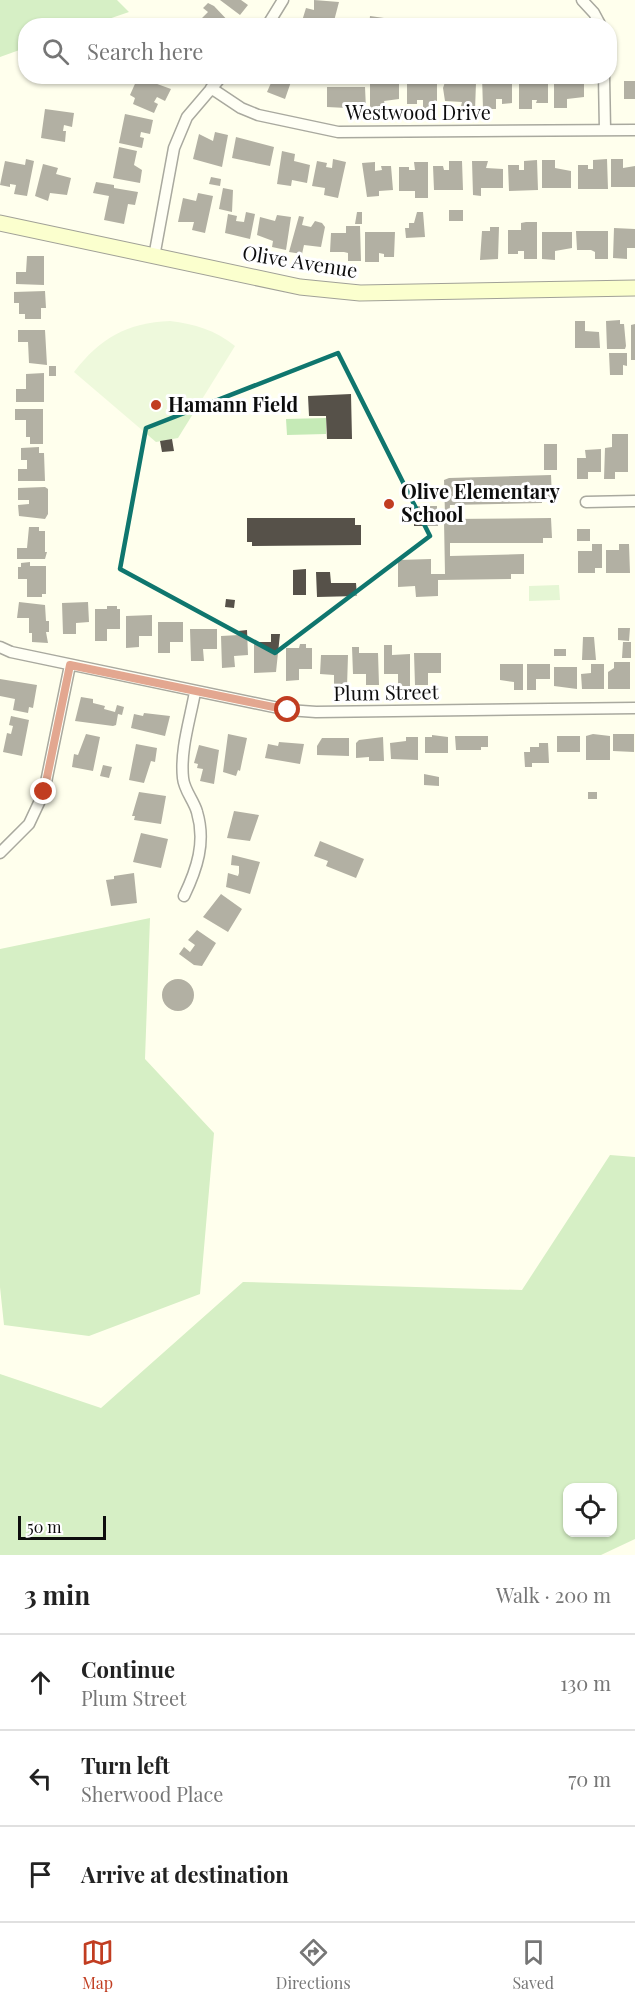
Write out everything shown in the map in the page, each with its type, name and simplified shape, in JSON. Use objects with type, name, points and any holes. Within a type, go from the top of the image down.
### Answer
[{"type":"street","points":[[272,18],[283,0]]},
{"type":"street","points":[[582,0],[597,18]]},
{"type":"street","points":[[154,257],[174,148],[187,117],[214,84]]},
{"type":"street","points":[[604,84],[605,130]]},
{"type":"street","name":"Westwood Drive","points":[[210,88],[241,108],[258,115],[338,132],[635,130]]},
{"type":"street","name":"Olive Avenue","points":[[0,223],[300,287],[360,293],[635,288]]},
{"type":"street","points":[[586,502],[635,501]]},
{"type":"street","name":"Plum Street","points":[[0,647],[11,652],[70,665],[288,710],[316,712],[635,708]]},
{"type":"street","points":[[0,853],[29,824],[44,792],[70,665]]},
{"type":"street","points":[[184,896],[196,872],[202,842],[197,811],[183,781],[182,758],[195,692]]},
{"type":"highlighted area","points":[[338,353],[430,536],[275,653],[120,569],[146,428]]},
{"type":"green space","points":[[0,0],[117,0],[129,12],[111,18],[18,18],[18,51],[0,57]]},
{"type":"green space","name":"Hamann Field","points":[[170,321],[204,329],[235,346],[178,438],[156,442],[74,372],[94,350],[116,334],[141,325]]},
{"type":"green space","points":[[326,418],[326,434],[287,435],[286,419]]},
{"type":"green space","points":[[559,585],[560,600],[529,601],[529,586]]},
{"type":"green space","points":[[150,918],[145,1059],[214,1133],[200,1294],[89,1336],[4,1325],[0,1287],[0,949]]},
{"type":"green space","points":[[610,1155],[635,1157],[635,1539],[601,1555],[0,1555],[0,1374],[101,1408],[243,1282],[522,1290]]},
{"type":"building","points":[[220,0],[241,0],[248,5],[240,15]]},
{"type":"building","points":[[314,0],[339,2],[335,18],[303,18],[306,8],[314,10]]},
{"type":"building","points":[[208,3],[225,18],[202,18],[208,12],[203,8]]},
{"type":"building","points":[[624,81],[635,81],[635,99],[624,99]]},
{"type":"building","points":[[135,84],[157,84],[171,89],[165,101],[157,97],[154,102],[158,104],[154,113],[133,104],[135,98],[130,95]]},
{"type":"building","points":[[270,84],[290,84],[285,99],[267,92]]},
{"type":"building","points":[[370,84],[399,84],[399,99],[384,101],[387,110],[370,110]]},
{"type":"building","points":[[407,84],[437,84],[437,110],[423,109],[423,100],[417,100],[417,104],[407,104]]},
{"type":"building","points":[[444,84],[476,84],[475,110],[460,110],[462,102],[445,101]]},
{"type":"building","points":[[482,84],[512,84],[512,103],[502,104],[502,99],[496,99],[496,109],[483,109]]},
{"type":"building","points":[[519,84],[548,84],[548,103],[536,103],[537,100],[532,100],[532,109],[519,109]]},
{"type":"building","points":[[554,84],[584,84],[584,97],[567,99],[567,108],[554,108]]},
{"type":"building","points":[[327,87],[365,87],[366,109],[327,107]]},
{"type":"building","points":[[45,109],[74,113],[72,127],[64,125],[65,142],[41,138]]},
{"type":"building","points":[[125,114],[153,120],[150,134],[141,132],[140,137],[144,138],[142,148],[119,143]]},
{"type":"building","points":[[215,132],[228,135],[222,167],[193,159],[199,134],[213,141]]},
{"type":"building","points":[[236,137],[274,147],[270,166],[232,158]]},
{"type":"building","points":[[119,147],[137,151],[134,165],[142,170],[140,183],[113,178]]},
{"type":"building","points":[[282,151],[295,154],[294,161],[310,165],[307,183],[292,180],[291,186],[277,184]]},
{"type":"building","points":[[26,159],[34,161],[27,196],[14,194],[16,185],[10,184],[10,187],[0,185],[5,161],[25,165]]},
{"type":"building","points":[[333,159],[346,162],[338,198],[324,195],[325,188],[312,186],[317,161],[327,163],[326,167],[332,168]]},
{"type":"building","points":[[607,159],[608,189],[578,189],[578,165],[588,165],[588,169],[593,169],[593,160]]},
{"type":"building","points":[[611,159],[623,159],[623,168],[635,166],[635,187],[611,187]]},
{"type":"building","points":[[537,160],[538,190],[509,191],[508,165],[519,165],[519,170],[524,170],[524,161]]},
{"type":"building","points":[[542,160],[555,160],[555,168],[571,171],[571,188],[542,188]]},
{"type":"building","points":[[449,161],[462,161],[463,190],[434,190],[433,166],[443,166],[444,170],[449,170]]},
{"type":"building","points":[[472,161],[488,161],[486,168],[503,169],[503,188],[481,188],[481,196],[473,195]]},
{"type":"building","points":[[375,162],[375,171],[382,170],[381,166],[391,166],[393,190],[379,191],[379,196],[367,197],[362,163]]},
{"type":"building","points":[[414,162],[428,162],[428,198],[415,198],[415,191],[399,191],[399,167],[409,167],[409,170],[415,170]]},
{"type":"building","points":[[43,164],[58,168],[56,174],[71,178],[67,195],[50,193],[48,201],[35,196]]},
{"type":"building","points":[[211,177],[221,179],[220,186],[209,184]]},
{"type":"building","points":[[96,182],[138,192],[135,205],[128,204],[124,224],[104,220],[109,196],[93,193]]},
{"type":"building","points":[[223,188],[233,190],[232,212],[219,209]]},
{"type":"building","points":[[198,193],[213,196],[205,233],[192,230],[194,222],[178,222],[183,198],[196,201]]},
{"type":"building","points":[[449,210],[463,210],[463,221],[449,221]]},
{"type":"building","points":[[246,212],[255,214],[250,239],[225,233],[228,214],[237,216],[236,221],[244,222]]},
{"type":"building","points":[[357,212],[362,212],[362,224],[355,224]]},
{"type":"building","points":[[417,212],[423,212],[425,237],[406,238],[405,228],[409,228],[409,223],[414,223]]},
{"type":"building","points":[[277,215],[291,217],[286,250],[272,247],[273,241],[257,235],[260,217],[275,221]]},
{"type":"building","points":[[299,216],[304,217],[302,225],[311,227],[315,221],[322,223],[325,227],[321,247],[304,245],[302,254],[289,252]]},
{"type":"building","points":[[537,222],[537,259],[524,259],[524,251],[518,251],[518,254],[508,254],[508,230],[521,230],[521,223]]},
{"type":"building","points":[[346,226],[360,226],[361,261],[348,261],[348,253],[330,252],[331,233],[346,233]]},
{"type":"building","points":[[490,227],[499,227],[498,259],[480,260],[482,231],[490,231]]},
{"type":"building","points":[[614,228],[635,229],[635,248],[627,248],[627,259],[613,258]]},
{"type":"building","points":[[576,231],[608,231],[608,259],[595,259],[595,252],[591,250],[577,250]]},
{"type":"building","points":[[365,232],[395,232],[394,257],[384,257],[384,254],[379,253],[379,262],[365,262]]},
{"type":"building","points":[[542,232],[572,232],[572,248],[555,251],[555,260],[542,259]]},
{"type":"building","points":[[27,256],[44,256],[44,285],[16,284],[16,272],[26,272]]},
{"type":"building","points":[[45,291],[46,308],[41,308],[41,319],[25,319],[25,314],[19,314],[19,303],[14,303],[14,292]]},
{"type":"building","points":[[620,320],[620,324],[624,324],[625,349],[607,349],[606,321]]},
{"type":"building","points":[[575,321],[585,321],[585,331],[599,332],[600,348],[575,348]]},
{"type":"building","points":[[635,324],[635,360],[631,360],[631,325]]},
{"type":"building","points":[[18,330],[45,330],[47,365],[29,363],[28,342],[18,342]]},
{"type":"building","points":[[609,353],[627,353],[627,366],[623,365],[623,375],[610,375]]},
{"type":"building","points":[[49,366],[56,366],[56,376],[49,376]]},
{"type":"building","points":[[44,373],[44,402],[16,402],[16,389],[26,389],[26,374]]},
{"type":"building","points":[[351,394],[352,439],[327,439],[326,416],[309,416],[308,396]]},
{"type":"building","points":[[15,409],[43,409],[43,444],[30,444],[30,437],[26,437],[26,420],[15,420]]},
{"type":"building","points":[[612,434],[628,434],[628,472],[615,472],[615,479],[604,479],[605,448],[612,447]]},
{"type":"building","points":[[172,439],[174,451],[162,452],[160,441]]},
{"type":"building","points":[[544,444],[557,444],[557,470],[544,470]]},
{"type":"building","points":[[39,447],[39,453],[44,453],[45,481],[18,481],[18,469],[27,469],[27,460],[21,460],[21,448]]},
{"type":"building","points":[[601,449],[601,472],[588,472],[588,479],[577,479],[577,458],[586,458],[585,450]]},
{"type":"building","points":[[551,475],[552,498],[542,499],[542,503],[450,505],[449,519],[551,518],[552,538],[543,538],[543,543],[450,543],[450,556],[524,554],[524,574],[511,574],[511,579],[438,580],[438,596],[416,597],[415,586],[398,587],[398,560],[431,559],[431,574],[445,574],[444,521],[438,521],[438,526],[414,526],[414,506],[437,506],[437,514],[445,514],[444,480]]},
{"type":"building","points":[[45,487],[48,489],[48,514],[45,519],[19,516],[18,505],[29,504],[29,500],[18,500],[18,488]]},
{"type":"building","points":[[247,518],[355,518],[355,525],[361,525],[361,545],[252,546],[252,542],[247,542]]},
{"type":"building","points":[[29,527],[39,527],[39,531],[45,531],[45,552],[47,552],[45,559],[17,559],[17,548],[27,548]]},
{"type":"building","points":[[577,529],[590,529],[590,541],[577,541]]},
{"type":"building","points":[[592,544],[602,544],[602,568],[595,568],[595,573],[578,573],[578,551],[592,551]]},
{"type":"building","points":[[619,544],[629,544],[630,573],[606,573],[606,550],[619,550]]},
{"type":"building","points":[[30,562],[30,566],[46,566],[46,594],[42,594],[42,597],[27,597],[27,579],[18,579],[18,567],[21,567],[21,563]]},
{"type":"building","points":[[306,569],[306,595],[293,595],[293,570]]},
{"type":"building","points":[[316,572],[330,572],[331,583],[356,583],[357,596],[317,597]]},
{"type":"building","points":[[226,599],[235,600],[234,608],[225,607]]},
{"type":"building","points":[[19,602],[45,605],[46,621],[49,621],[49,632],[46,632],[48,643],[32,642],[32,633],[29,633],[29,618],[17,618]]},
{"type":"building","points":[[88,602],[89,622],[76,623],[76,634],[63,634],[62,603]]},
{"type":"building","points":[[107,606],[117,606],[117,609],[120,609],[120,629],[107,629],[107,641],[95,641],[95,609],[107,609]]},
{"type":"building","points":[[152,615],[152,636],[139,636],[139,647],[126,648],[126,616]]},
{"type":"building","points":[[158,622],[183,622],[183,642],[170,642],[170,653],[158,653]]},
{"type":"building","points":[[618,628],[630,628],[629,641],[618,640]]},
{"type":"building","points":[[190,629],[217,629],[217,649],[203,649],[204,661],[191,661]]},
{"type":"building","points":[[247,630],[248,655],[234,656],[235,667],[222,668],[221,636],[239,635],[238,631]]},
{"type":"building","points":[[271,634],[280,634],[276,672],[254,673],[254,642],[271,642]]},
{"type":"building","points":[[583,637],[594,637],[596,660],[582,660]]},
{"type":"building","points":[[623,642],[631,642],[631,658],[622,658]]},
{"type":"building","points":[[300,644],[306,644],[306,648],[312,648],[312,669],[299,669],[299,680],[286,681],[286,648],[299,648]]},
{"type":"building","points":[[384,645],[392,645],[392,655],[410,654],[410,686],[398,686],[398,674],[384,674]]},
{"type":"building","points":[[352,647],[359,647],[359,653],[378,653],[379,685],[366,685],[366,674],[353,674]]},
{"type":"building","points":[[554,649],[566,649],[566,656],[554,656]]},
{"type":"building","points":[[414,653],[441,653],[441,673],[428,673],[428,685],[415,685]]},
{"type":"building","points":[[321,655],[348,655],[347,687],[334,686],[334,675],[320,674]]},
{"type":"building","points":[[614,662],[630,662],[630,689],[608,689],[608,672],[614,668]]},
{"type":"building","points":[[500,664],[523,664],[523,690],[514,690],[514,682],[500,680]]},
{"type":"building","points":[[527,664],[550,664],[550,679],[536,679],[536,690],[527,690]]},
{"type":"building","points":[[591,664],[604,664],[604,689],[582,689],[581,674],[591,673]]},
{"type":"building","points":[[554,667],[577,667],[577,689],[554,686]]},
{"type":"building","points":[[0,679],[37,685],[33,708],[29,707],[28,713],[13,710],[15,699],[0,696]]},
{"type":"building","points":[[81,697],[93,699],[93,703],[115,712],[117,705],[124,707],[122,715],[118,714],[116,725],[75,721]]},
{"type":"building","points":[[144,713],[170,716],[165,736],[131,728],[134,714],[143,716]]},
{"type":"building","points":[[11,716],[29,720],[22,756],[3,752],[7,733],[11,734],[13,726],[9,725]]},
{"type":"building","points":[[86,734],[100,737],[93,771],[72,767],[74,754],[78,755]]},
{"type":"building","points":[[228,734],[247,738],[240,771],[238,770],[236,776],[223,772]]},
{"type":"building","points":[[593,734],[610,736],[610,760],[586,760],[586,736]]},
{"type":"building","points":[[613,734],[634,734],[634,752],[613,751]]},
{"type":"building","points":[[432,735],[448,737],[448,753],[425,753],[425,737],[432,737]]},
{"type":"building","points":[[455,736],[488,736],[488,747],[481,747],[481,750],[456,750]]},
{"type":"building","points":[[557,736],[580,736],[580,752],[557,752]]},
{"type":"building","points":[[383,737],[384,761],[369,761],[369,757],[356,758],[356,743],[359,740]]},
{"type":"building","points":[[406,737],[418,737],[418,760],[391,759],[390,743],[406,741]]},
{"type":"building","points":[[322,738],[349,738],[349,756],[317,755],[317,746]]},
{"type":"building","points":[[279,742],[304,744],[300,764],[265,758],[268,744],[278,746]]},
{"type":"building","points":[[539,743],[548,743],[549,763],[532,763],[532,767],[525,767],[524,752],[530,752],[530,747],[539,747]]},
{"type":"building","points":[[136,744],[157,748],[155,762],[151,761],[144,783],[129,780]]},
{"type":"building","points":[[199,745],[219,750],[214,784],[200,781],[203,769],[197,768],[198,764],[194,763]]},
{"type":"building","points":[[103,765],[112,767],[109,778],[100,776]]},
{"type":"building","points":[[424,774],[439,777],[439,786],[424,785]]},
{"type":"building","points":[[139,792],[166,796],[161,824],[134,820],[135,816],[132,816]]},
{"type":"building","points":[[588,792],[597,792],[597,799],[588,799]]},
{"type":"building","points":[[234,811],[259,815],[250,841],[227,838]]},
{"type":"building","points":[[141,833],[168,839],[161,868],[133,862]]},
{"type":"building","points":[[320,841],[364,859],[356,878],[326,866],[328,861],[314,856]]},
{"type":"building","points":[[232,855],[260,862],[250,894],[226,887],[228,873],[238,876],[239,873],[239,866],[231,865]]},
{"type":"building","points":[[134,873],[137,903],[111,906],[106,880],[114,879],[114,876]]},
{"type":"building","points":[[221,894],[242,909],[228,932],[203,917]]},
{"type":"building","points":[[197,930],[216,943],[202,966],[194,965],[179,954],[184,947],[190,952],[195,945],[188,940]]},
{"type":"building","points":[[178,979],[190,983],[194,995],[190,1007],[178,1011],[166,1007],[162,995],[166,983]]},
{"type":"place","name":"Hamann Field","points":[[156,405]]},
{"type":"place","name":"Olive Elementary School","points":[[389,504]]},
{"type":"route","points":[[44,792],[70,665],[288,710]]}]
